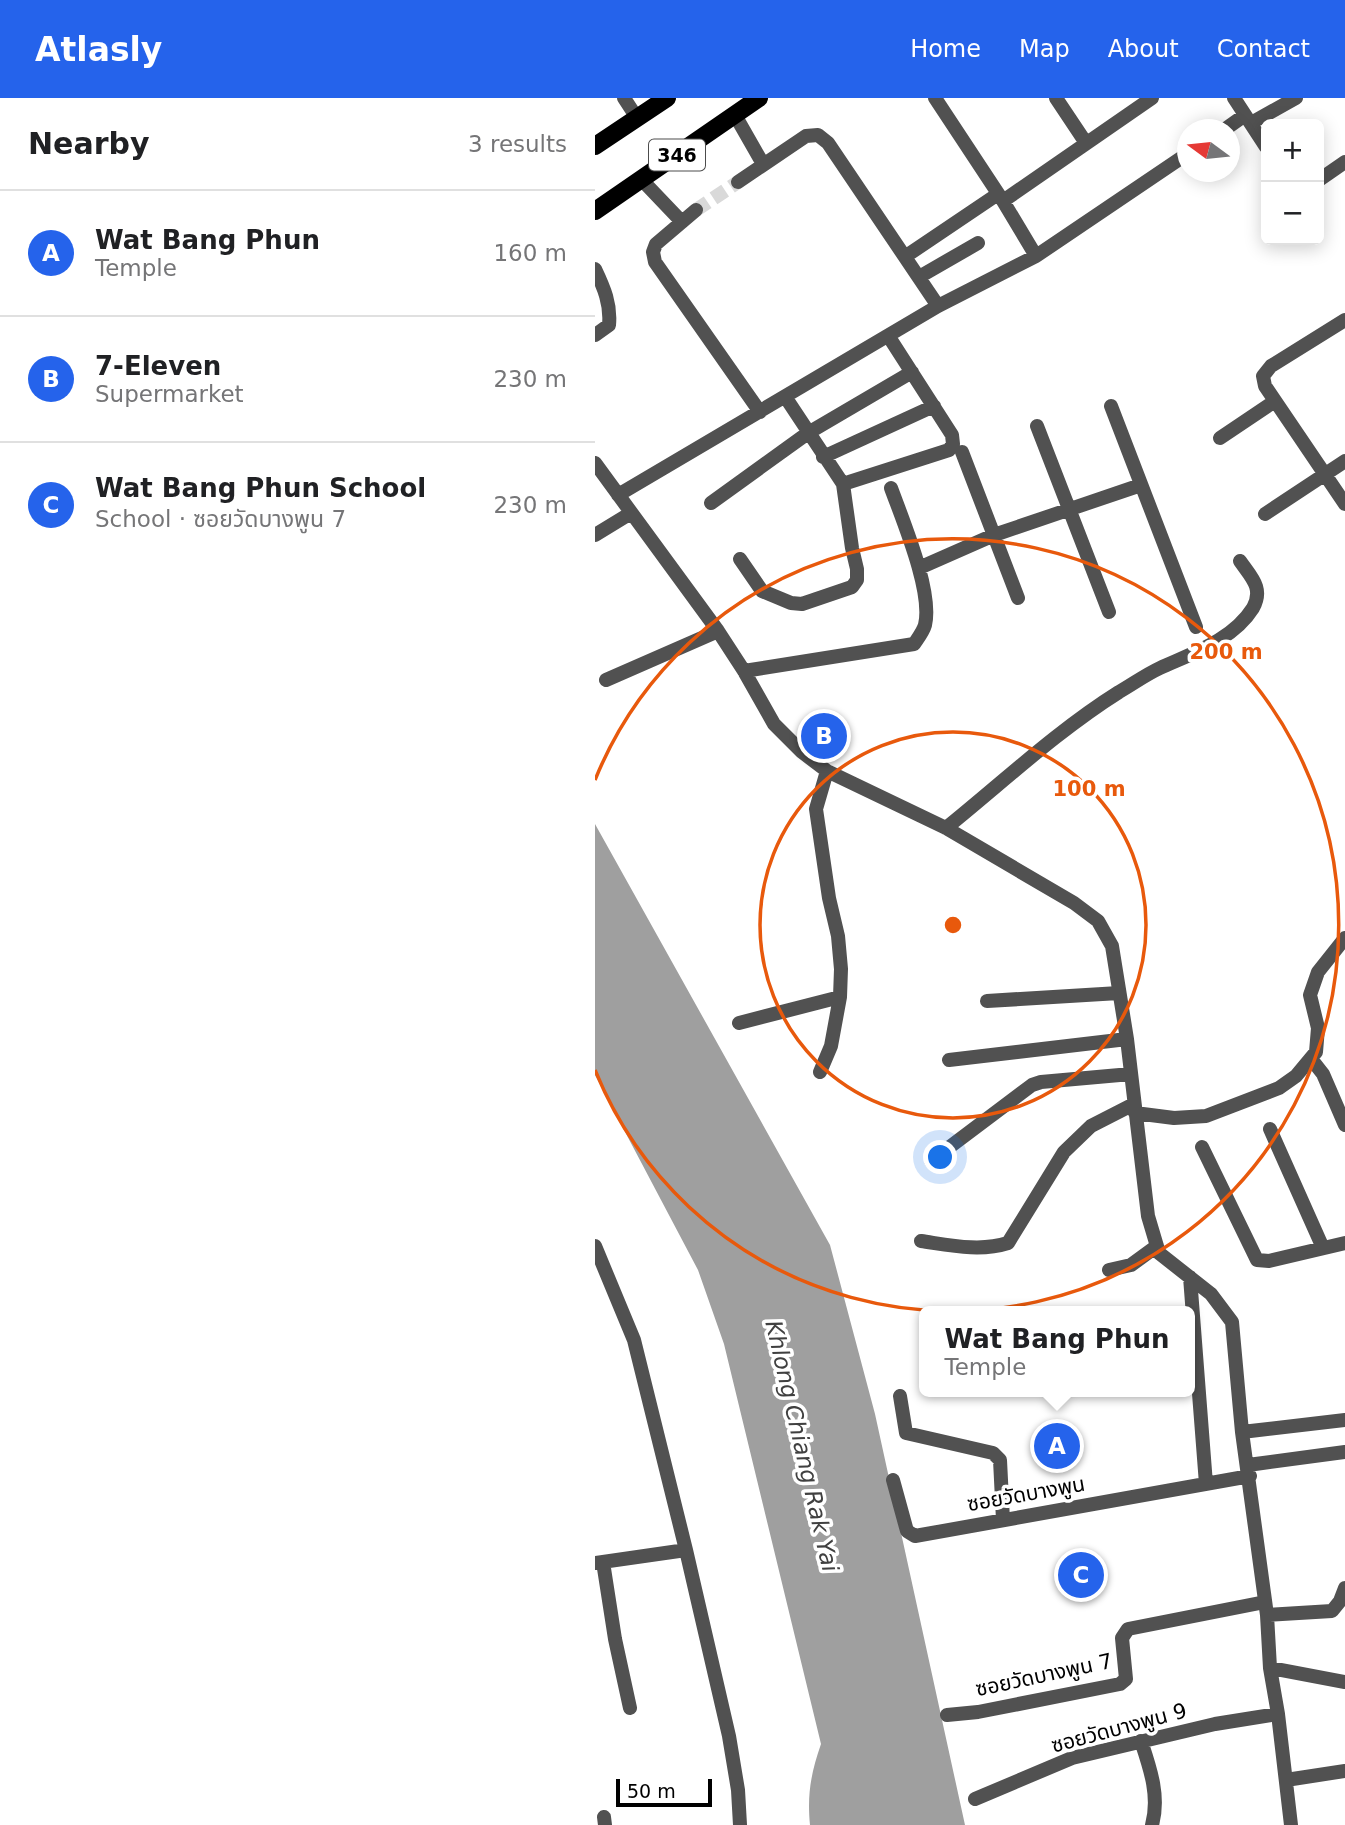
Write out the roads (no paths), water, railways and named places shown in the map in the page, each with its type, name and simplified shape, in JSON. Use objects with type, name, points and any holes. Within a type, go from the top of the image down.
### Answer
[{"type":"main road","name":"346","points":[[595,146],[667,98]]},
{"type":"main road","name":"346","points":[[595,211],[759,98]]},
{"type":"street","points":[[624,98],[637,118]]},
{"type":"street","points":[[935,98],[1001,197],[1036,256]]},
{"type":"street","points":[[1056,98],[1086,143]]},
{"type":"street","points":[[906,256],[1086,143],[1152,98]]},
{"type":"street","points":[[1234,98],[1261,139]]},
{"type":"street","points":[[1240,123],[1296,98]]},
{"type":"street","points":[[734,115],[763,164]]},
{"type":"street","points":[[738,182],[806,136],[818,135],[828,143],[938,306]]},
{"type":"street","points":[[618,495],[938,306],[1036,256],[1177,161]]},
{"type":"street","points":[[1324,177],[1345,162]]},
{"type":"street","points":[[641,179],[682,222]]},
{"type":"street","points":[[696,210],[656,244],[653,252],[655,262],[759,412]]},
{"type":"street","points":[[919,277],[978,243]]},
{"type":"street","points":[[595,269],[607,294],[610,315],[609,325],[595,335]]},
{"type":"street","points":[[1345,320],[1271,366],[1263,376],[1265,387],[1345,504]]},
{"type":"street","points":[[843,484],[949,450],[953,444],[951,435],[934,406],[889,337]]},
{"type":"street","points":[[711,503],[808,433],[912,372]]},
{"type":"street","points":[[740,559],[762,591],[791,603],[802,604],[852,587],[857,580],[843,484],[786,398]]},
{"type":"street","points":[[1220,438],[1275,401]]},
{"type":"street","points":[[823,457],[934,406]]},
{"type":"street","points":[[1111,406],[1196,627]]},
{"type":"street","points":[[1037,426],[1109,612]]},
{"type":"street","points":[[962,452],[1018,598]]},
{"type":"street","points":[[1265,513],[1345,461]]},
{"type":"street","points":[[595,463],[718,631],[774,723],[802,752],[827,771],[946,828],[1074,903],[1098,921],[1112,946],[1127,1040],[1148,1216],[1159,1253],[1212,1294],[1231,1322],[1291,1825]]},
{"type":"street","points":[[919,568],[994,535],[1142,485]]},
{"type":"street","points":[[744,671],[914,644],[925,625],[926,612],[919,568],[891,488]]},
{"type":"street","points":[[595,536],[631,513]]},
{"type":"street","points":[[946,828],[1083,715],[1142,676],[1220,640],[1239,625],[1259,595],[1258,587],[1240,561]]},
{"type":"street","points":[[606,680],[718,631]]},
{"type":"street","points":[[820,1072],[831,1046],[840,997],[841,969],[838,936],[829,898],[816,809],[827,771]]},
{"type":"street","points":[[921,1241],[971,1247],[994,1247],[1008,1243],[1064,1152],[1091,1126],[1135,1108],[1174,1118],[1206,1116],[1279,1088],[1296,1076],[1316,1052],[1318,1028],[1310,995],[1318,972],[1345,938]]},
{"type":"street","points":[[987,1001],[1119,993]]},
{"type":"street","points":[[739,1023],[840,997]]},
{"type":"street","points":[[949,1060],[1127,1040]]},
{"type":"street","points":[[1312,1060],[1323,1074],[1345,1125]]},
{"type":"street","points":[[931,1161],[1032,1085],[1131,1074]]},
{"type":"street","points":[[1270,1129],[1323,1248]]},
{"type":"street","points":[[1202,1147],[1257,1260],[1269,1261],[1345,1243]]},
{"type":"street","points":[[1109,1270],[1131,1265],[1157,1246]]},
{"type":"street","points":[[597,1254],[634,1340],[729,1736],[738,1790],[740,1825]]},
{"type":"street","points":[[1190,1277],[1192,1306]]},
{"type":"street","points":[[1195,1342],[1206,1484]]},
{"type":"street","points":[[900,1396],[906,1433],[993,1453],[1000,1460],[1003,1520]]},
{"type":"street","points":[[1243,1432],[1345,1420]]},
{"type":"street","name":"ซอยวัดบางพูน","points":[[894,1480],[907,1531],[915,1536],[1206,1484],[1249,1470],[1345,1452]]},
{"type":"street","points":[[630,1709],[599,1563],[686,1550]]},
{"type":"street","points":[[1266,1609],[1332,1611],[1345,1588]]},
{"type":"street","name":"ซอยวัดบางพูน 7","points":[[947,1715],[978,1712],[1120,1684],[1126,1679],[1122,1638],[1128,1629],[1266,1609]]},
{"type":"street","points":[[1271,1668],[1345,1682]]},
{"type":"street","name":"ซอยวัดบางพูน 9","points":[[975,1799],[1072,1758],[1141,1741],[1278,1714]]},
{"type":"street","points":[[1141,1741],[1153,1778],[1156,1812],[1152,1825]]},
{"type":"street","points":[[1286,1780],[1345,1771]]},
{"type":"water","name":"Khlong Chiang Rak Yai","points":[[595,824],[830,1245],[875,1414],[965,1825],[810,1825],[811,1784],[821,1744],[724,1344],[698,1270],[595,1075]]},
{"type":"tunnel","points":[[696,210],[738,182]]},
{"type":"place","name":"7-Eleven","points":[[824,736]]},
{"type":"place","name":"Wat Bang Phun","points":[[1057,1446]]},
{"type":"place","name":"Wat Bang Phun School","points":[[1081,1575]]}]
